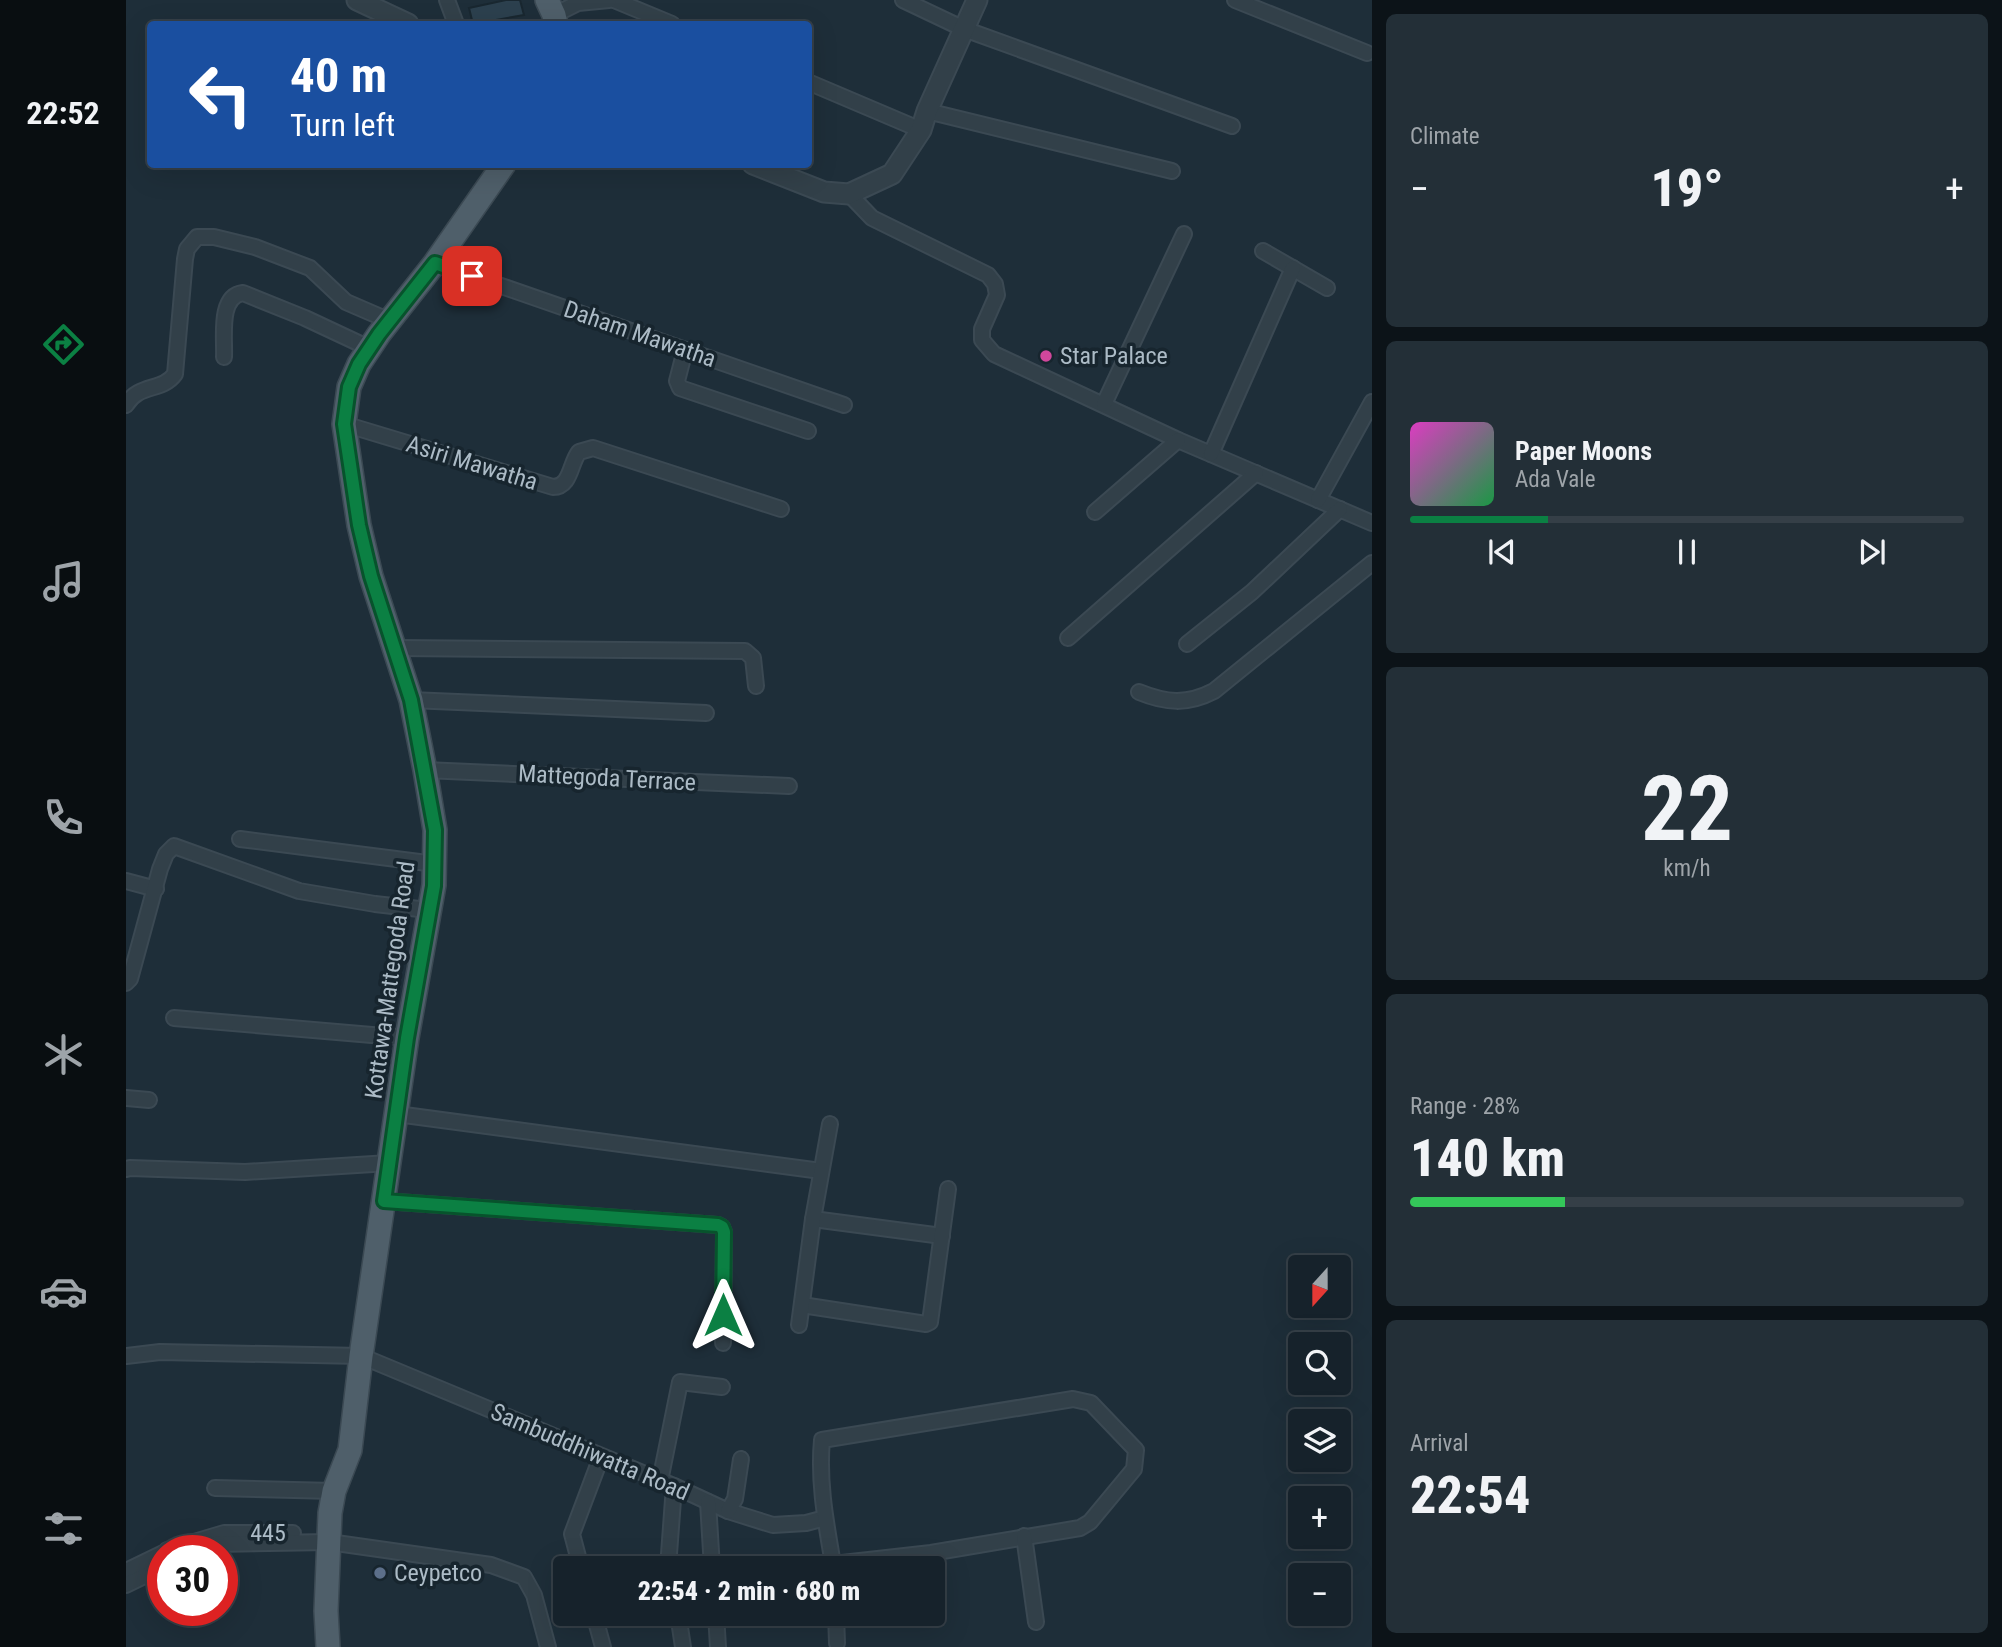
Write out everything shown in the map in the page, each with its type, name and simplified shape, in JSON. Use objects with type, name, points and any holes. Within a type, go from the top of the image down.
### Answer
[{"type":"main road","name":"Kottawa-Mattegoda Road","points":[[328,1647],[326,1611],[330,1513],[334,1491],[350,1450],[407,1038],[434,886],[435,864],[435,830],[411,700],[371,576],[359,525],[344,424],[349,387],[359,364],[435,263],[501,168]]},
{"type":"street","points":[[356,0],[402,21]]},
{"type":"street","points":[[447,0],[455,21]]},
{"type":"street","points":[[552,13],[578,3],[608,0]]},
{"type":"street","points":[[614,0],[665,21]]},
{"type":"street","points":[[904,0],[964,29],[1232,127]]},
{"type":"street","points":[[763,168],[824,192],[849,194],[892,174],[924,121],[977,0]]},
{"type":"street","points":[[1235,0],[1367,53]]},
{"type":"street","points":[[812,83],[924,121],[1172,171]]},
{"type":"street","points":[[849,194],[872,218],[988,275],[995,284],[997,295],[982,329],[982,340],[994,354],[1178,440],[1372,523]]},
{"type":"street","points":[[1104,404],[1184,234]]},
{"type":"street","points":[[126,405],[131,397],[143,389],[170,381],[175,374],[185,259],[187,249],[197,237],[214,237],[255,247],[310,268],[346,302],[390,321]]},
{"type":"street","points":[[1263,251],[1327,288]]},
{"type":"street","name":"Daham Mawatha","points":[[435,263],[844,405]]},
{"type":"street","points":[[1210,454],[1293,268]]},
{"type":"street","points":[[224,357],[228,303],[237,294],[243,293],[369,348]]},
{"type":"street","points":[[685,350],[677,380],[680,388],[808,431]]},
{"type":"street","points":[[1318,500],[1372,402]]},
{"type":"street","name":"Asiri Mawatha","points":[[344,424],[553,487],[566,481],[579,452],[593,448],[781,509]]},
{"type":"street","points":[[1096,512],[1178,440]]},
{"type":"street","points":[[1068,638],[1256,473]]},
{"type":"street","points":[[1187,644],[1252,592],[1340,509]]},
{"type":"street","points":[[1139,692],[1160,700],[1177,701],[1203,697],[1214,691],[1372,564]]},
{"type":"street","points":[[396,648],[745,651],[753,658],[756,686]]},
{"type":"street","points":[[411,700],[706,712]]},
{"type":"street","name":"Mattegoda Terrace","points":[[425,770],[789,786]]},
{"type":"street","points":[[240,839],[435,864]]},
{"type":"street","points":[[126,983],[130,979],[160,869],[166,854],[174,846],[299,891],[428,910]]},
{"type":"street","points":[[126,881],[156,889]]},
{"type":"street","points":[[174,1018],[407,1038]]},
{"type":"street","points":[[126,1098],[149,1100]]},
{"type":"street","points":[[397,1114],[821,1171]]},
{"type":"street","points":[[799,1325],[813,1219],[830,1124]]},
{"type":"street","points":[[126,1170],[245,1172],[389,1163]]},
{"type":"street","points":[[802,1305],[926,1324],[931,1319],[948,1189]]},
{"type":"street","points":[[384,1201],[718,1225],[724,1232],[723,1343]]},
{"type":"street","points":[[813,1219],[942,1236]]},
{"type":"street","points":[[126,1356],[160,1352],[361,1356]]},
{"type":"street","name":"Sambuddhiwatta Road","points":[[361,1356],[728,1511],[773,1525],[806,1523],[825,1518]]},
{"type":"street","points":[[660,1481],[680,1382],[722,1387]]},
{"type":"street","points":[[831,1556],[820,1466],[822,1440],[1073,1399],[1091,1404],[1136,1450],[1134,1469],[1090,1522],[1080,1528],[908,1556]]},
{"type":"street","points":[[578,1556],[572,1534],[601,1457]]},
{"type":"street","points":[[728,1511],[735,1499],[741,1459]]},
{"type":"street","points":[[669,1556],[674,1486]]},
{"type":"street","points":[[215,1488],[334,1491]]},
{"type":"street","points":[[708,1502],[711,1556]]},
{"type":"street","name":"445","points":[[218,1535],[224,1533],[329,1538]]},
{"type":"street","points":[[1024,1536],[1036,1622]]},
{"type":"street","points":[[238,1543],[329,1538],[491,1565],[524,1577],[534,1595],[548,1647]]},
{"type":"street","name":"445","points":[[126,1571],[147,1561]]},
{"type":"street","points":[[126,1585],[147,1575]]},
{"type":"street","points":[[597,1626],[603,1647]]},
{"type":"street","points":[[680,1626],[683,1647]]},
{"type":"street","points":[[717,1626],[718,1647]]},
{"type":"street","points":[[836,1626],[837,1643]]},
{"type":"building","points":[[506,0],[520,0],[524,15],[472,21],[469,8]]},
{"type":"place","name":"Star Palace","points":[[1046,356]]},
{"type":"place","name":"Ceypetco","points":[[380,1573]]},
{"type":"route","points":[[472,276],[435,263],[359,364],[349,387],[344,424],[359,525],[371,576],[411,700],[435,830],[434,886],[407,1038],[384,1201],[718,1225],[724,1232],[723,1315]]}]
